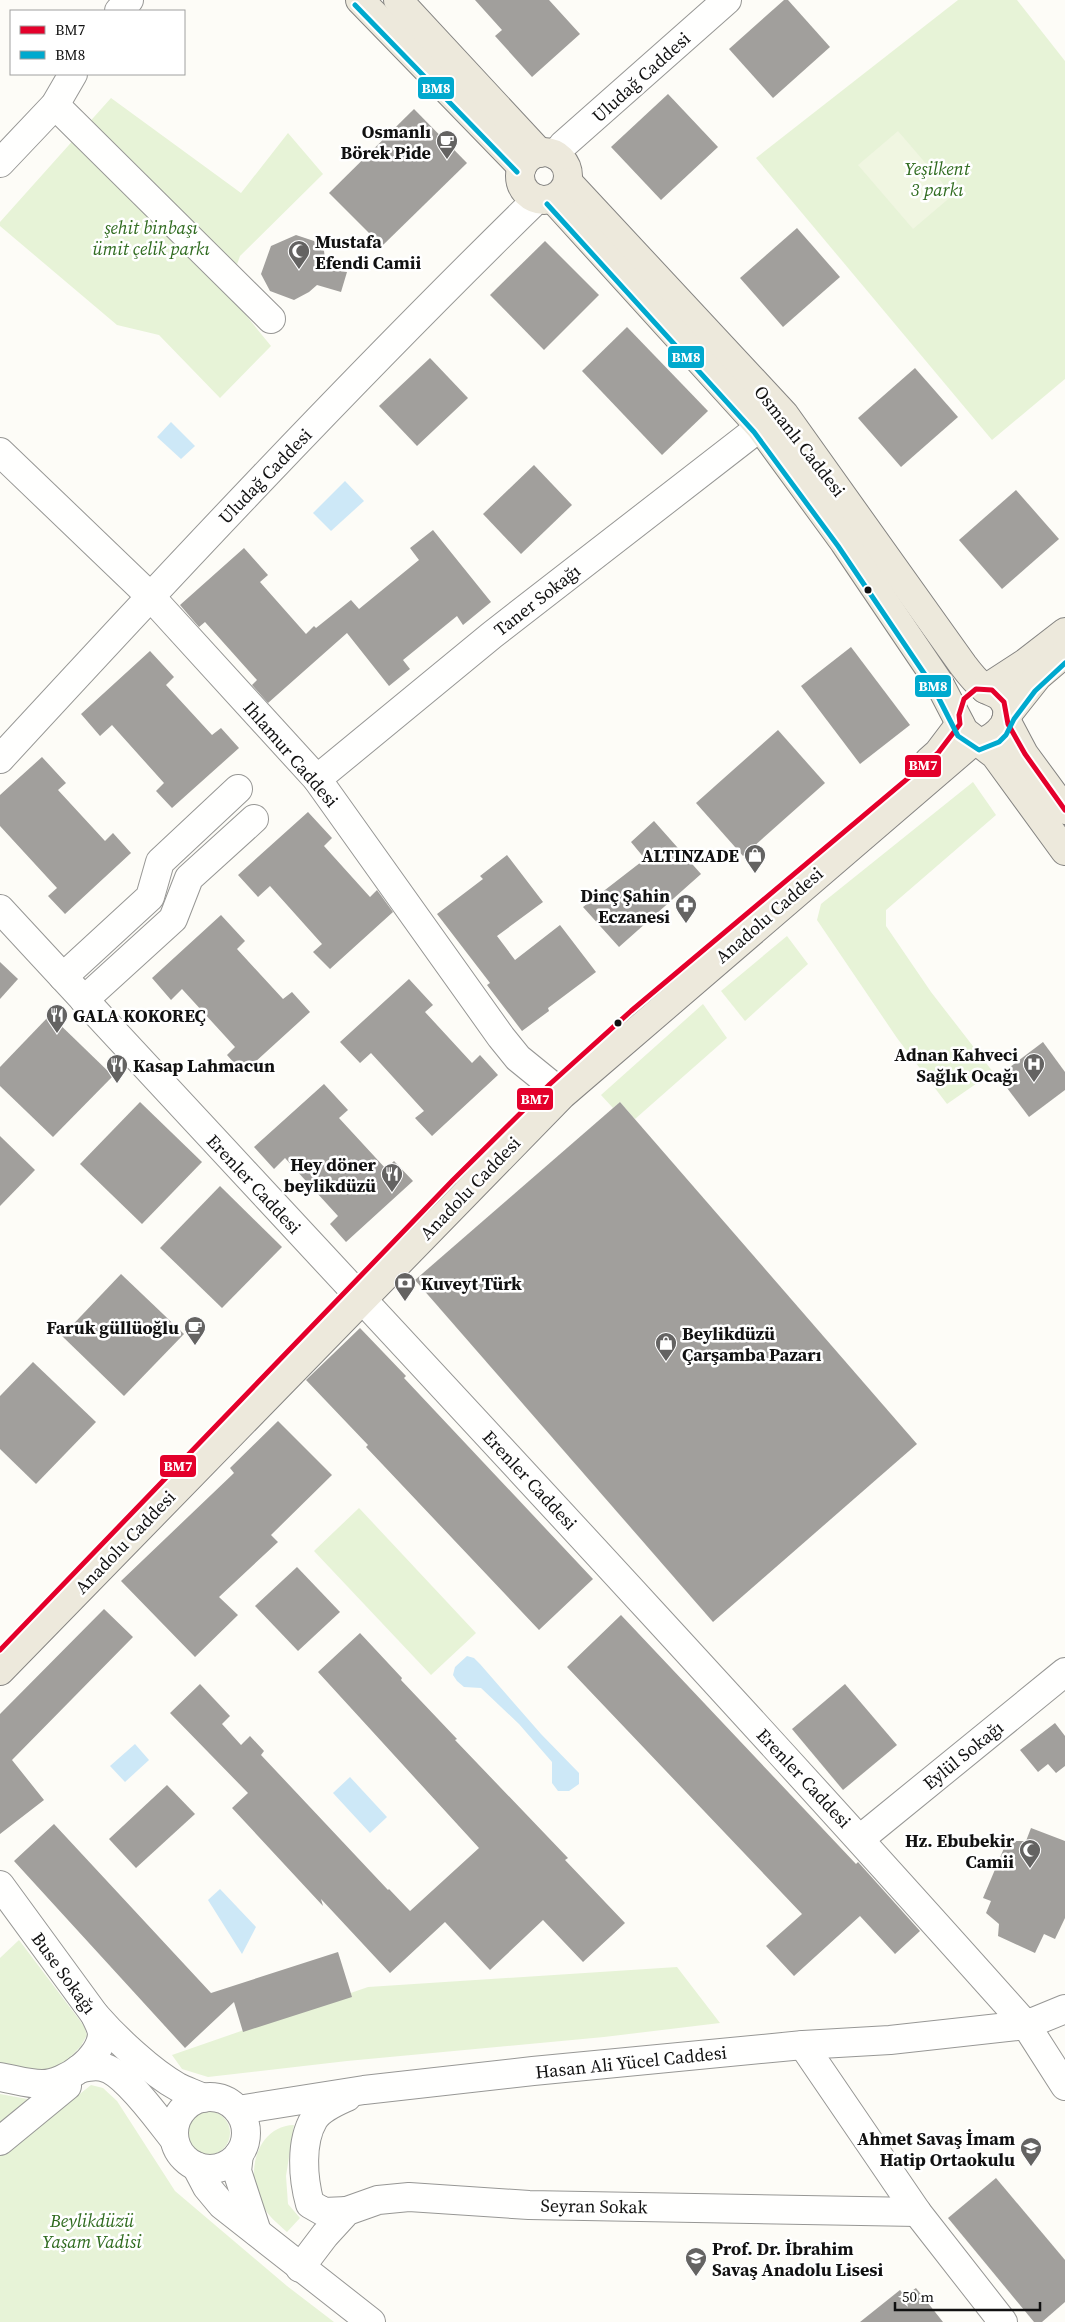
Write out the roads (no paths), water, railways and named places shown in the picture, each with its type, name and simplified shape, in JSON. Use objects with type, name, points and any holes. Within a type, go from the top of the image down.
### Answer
[{"type":"main road","points":[[360,0],[542,157],[566,166],[552,193],[530,195],[521,182],[542,157]]},
{"type":"main road","points":[[398,0],[542,157]]},
{"type":"main road","name":"Osmanlı Caddesi","points":[[552,193],[609,262],[760,426],[844,542],[943,689],[968,731],[995,755],[1065,851]]},
{"type":"main road","name":"Osmanlı Caddesi","points":[[552,193],[784,414],[963,665],[985,689],[999,695],[1007,708],[1007,718],[1024,754],[1065,810]]},
{"type":"main road","points":[[1065,632],[1025,663],[985,689],[977,690],[964,697],[958,710],[968,731],[995,736],[1038,676],[1065,653]]},
{"type":"main road","name":"Anadolu Caddesi","points":[[0,1650],[355,1293],[630,1011],[782,893],[938,753],[968,731]]},
{"type":"main road","name":"Anadolu Caddesi","points":[[0,1671],[355,1293]]},
{"type":"street","points":[[120,10],[129,0]]},
{"type":"street","points":[[542,157],[554,130],[700,0]]},
{"type":"street","name":"Uludağ Caddesi","points":[[542,157],[563,145],[727,0]]},
{"type":"street","points":[[0,163],[55,105],[72,75]]},
{"type":"street","points":[[55,105],[271,319]]},
{"type":"street","name":"Uludağ Caddesi","points":[[0,759],[150,596],[417,317],[552,193]]},
{"type":"street","name":"Taner Sokağı","points":[[317,779],[492,635],[760,426]]},
{"type":"street","name":"Ihlamur Caddesi","points":[[0,452],[150,596],[317,779],[501,1037],[518,1058],[556,1089]]},
{"type":"street","points":[[62,977],[150,897],[160,862],[238,789]]},
{"type":"street","points":[[84,1000],[173,919],[189,878],[254,819]]},
{"type":"street","name":"Erenler Caddesi","points":[[0,909],[860,1839],[1026,2025],[1065,2086]]},
{"type":"street","name":"Eylül Sokağı","points":[[860,1839],[1065,1672]]},
{"type":"street","name":"Buse Sokağı","points":[[0,1885],[94,2015],[102,2032],[100,2041],[91,2058],[73,2078],[43,2084],[0,2077]]},
{"type":"street","points":[[1026,2025],[1065,2009]]},
{"type":"street","points":[[94,2015],[107,2030],[157,2072],[177,2087],[203,2098]]},
{"type":"street","name":"Hasan Ali Yücel Caddesi","points":[[238,2110],[364,2090],[803,2045],[890,2040],[1026,2025]]},
{"type":"street","points":[[803,2045],[917,2212],[1003,2322]]},
{"type":"street","points":[[0,2141],[73,2078],[93,2066],[104,2067],[122,2078],[174,2139],[178,2151],[186,2160],[196,2166],[208,2169],[220,2168],[231,2162],[239,2154],[245,2143],[246,2131],[244,2120],[238,2110],[229,2102],[208,2096],[185,2106],[178,2116],[174,2139]]},
{"type":"street","points":[[347,2211],[324,2212],[310,2204],[305,2186],[307,2137],[314,2118],[328,2106],[364,2090]]},
{"type":"street","points":[[239,2154],[237,2171],[257,2232]]},
{"type":"street","points":[[196,2166],[207,2187],[222,2206],[371,2322]]},
{"type":"street","name":"Seyran Sokak","points":[[300,2268],[325,2235],[347,2211],[378,2200],[409,2197],[529,2205],[917,2212]]},
{"type":"water","points":[[171,422],[195,446],[181,459],[157,437]]},
{"type":"water","points":[[345,481],[364,501],[331,531],[313,513]]},
{"type":"water","points":[[467,1656],[474,1658],[480,1664],[541,1734],[579,1773],[579,1784],[569,1791],[558,1791],[552,1783],[552,1762],[519,1724],[481,1688],[464,1687],[457,1681],[453,1675],[455,1667]]},
{"type":"water","points":[[135,1744],[149,1760],[125,1782],[110,1766]]},
{"type":"water","points":[[350,1777],[387,1817],[370,1833],[333,1793]]},
{"type":"water","points":[[220,1889],[256,1927],[242,1954],[208,1900]]},
{"type":"place","name":"Osmanlı Börek Pide","points":[[447,160]]},
{"type":"place","name":"Mustafa Efendi Camii","points":[[299,270]]},
{"type":"place","name":"ALTINZADE","points":[[755,874]]},
{"type":"place","name":"Dinç Şahin Eczanesi","points":[[686,924]]},
{"type":"place","name":"GALA KOKOREÇ","points":[[57,1034]]},
{"type":"place","name":"Adnan Kahveci Sağlık Ocağı","points":[[1034,1083]]},
{"type":"place","name":"Kasap Lahmacun","points":[[117,1084]]},
{"type":"place","name":"Hey döner beylikdüzü","points":[[392,1193]]},
{"type":"place","name":"Kuveyt Türk","points":[[405,1302]]},
{"type":"place","name":"Faruk güllüoğlu","points":[[195,1346]]},
{"type":"place","name":"Beylikdüzü Çarşamba Pazarı","points":[[666,1362]]},
{"type":"place","name":"Hz. Ebubekir Camii","points":[[1030,1869]]},
{"type":"place","name":"Ahmet Savaş İmam Hatip Ortaokulu","points":[[1031,2167]]},
{"type":"place","name":"Prof. Dr. İbrahim Savaş Anadolu Lisesi","points":[[696,2277]]},
{"type":"park label","name":"Yeşilkent 3 parkı","points":[[937,178]]},
{"type":"park label","name":"şehit binbaşı ümit çelik parkı","points":[[151,237]]},
{"type":"park label","name":"Beylikdüzü Yaşam Vadisi","points":[[92,2230]]}]
